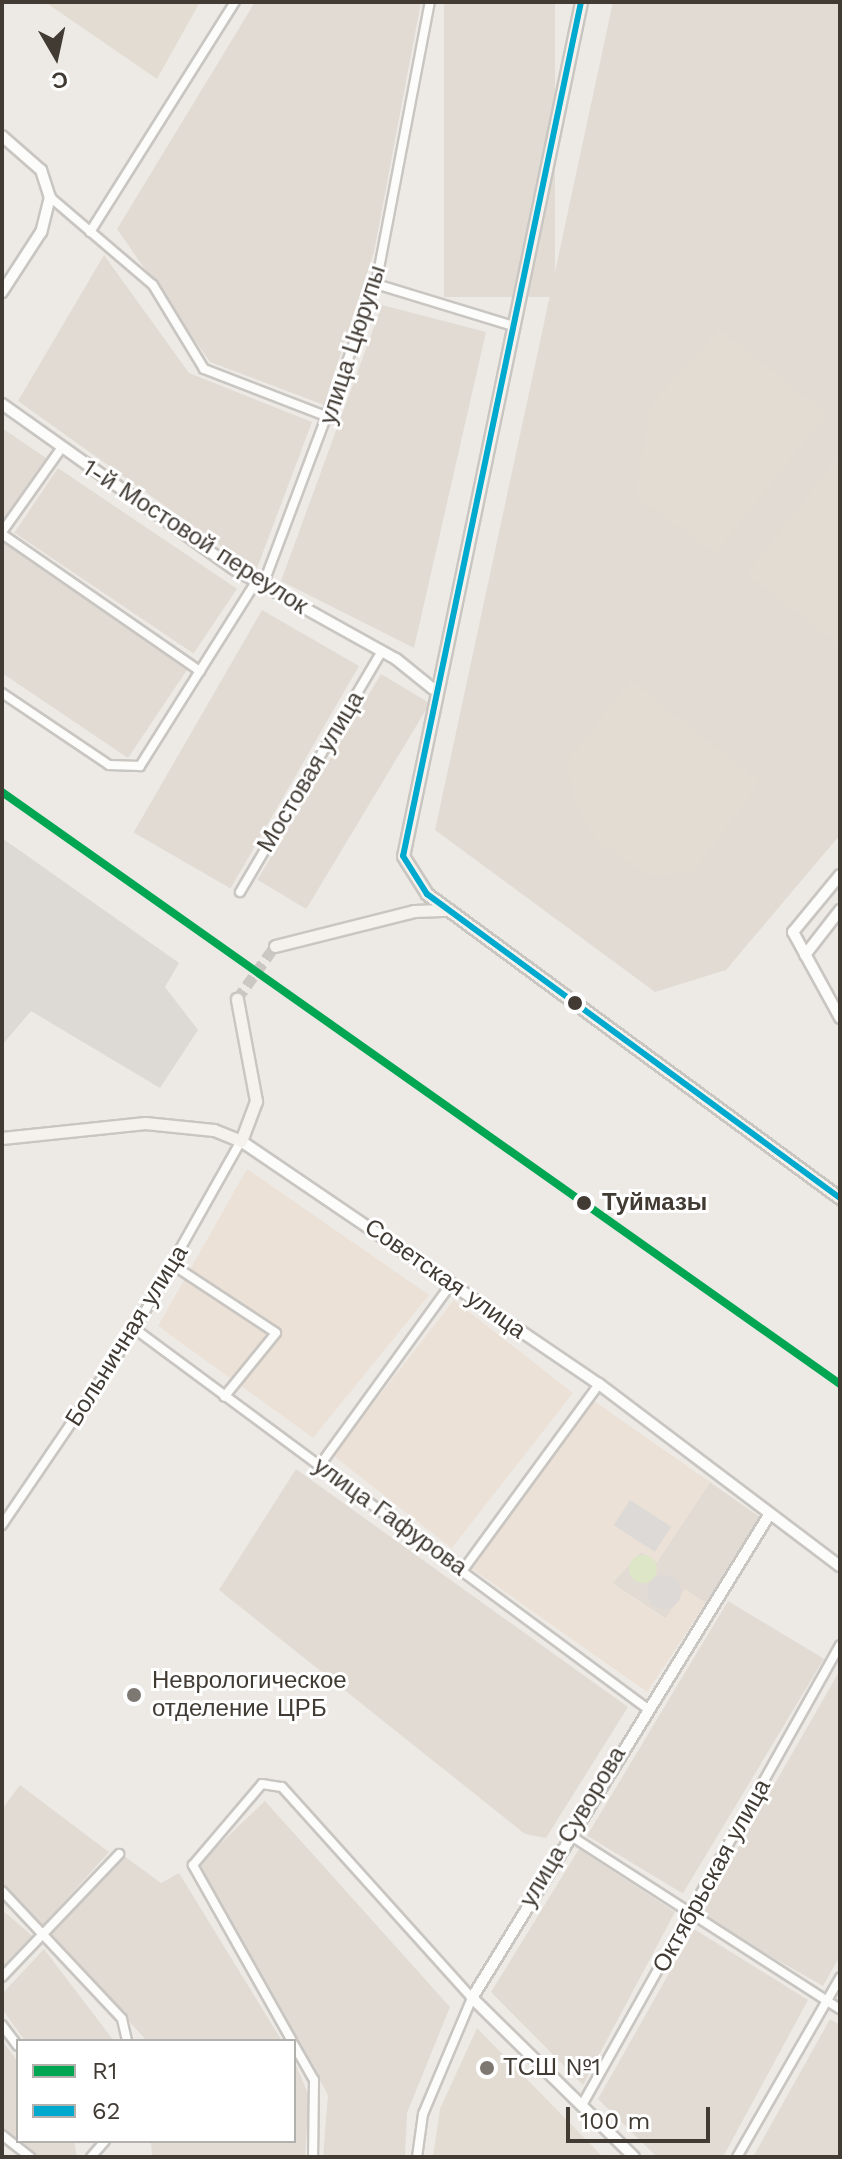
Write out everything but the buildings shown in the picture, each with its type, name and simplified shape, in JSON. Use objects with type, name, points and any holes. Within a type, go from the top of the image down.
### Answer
[{"type":"main road","points":[[581,2],[404,835],[409,874],[449,910],[840,1198]]},
{"type":"main road","points":[[275,946],[414,911],[449,910]]},
{"type":"main road","points":[[237,999],[256,1101],[241,1141]]},
{"type":"main road","name":"Советская улица","points":[[2,1138],[145,1123],[214,1130],[241,1141]]},
{"type":"street","points":[[90,232],[235,2]]},
{"type":"street","name":"улица Цюрупы","points":[[2,693],[109,765],[140,766],[260,583],[331,418],[376,284],[430,2]]},
{"type":"street","points":[[2,136],[41,170],[50,197],[153,285],[204,369],[331,418]]},
{"type":"street","points":[[2,292],[41,232],[50,197]]},
{"type":"street","points":[[376,284],[510,325]]},
{"type":"street","name":"1-й Мостовой переулок","points":[[2,404],[60,450],[260,583],[382,651],[433,689]]},
{"type":"street","points":[[60,450],[2,533],[200,671]]},
{"type":"street","name":"Мостовая улица","points":[[240,892],[382,651]]},
{"type":"street","points":[[840,875],[793,932],[840,1018]]},
{"type":"street","points":[[805,955],[840,910]]},
{"type":"street","name":"Больничная улица","points":[[2,1525],[135,1329],[241,1141]]},
{"type":"street","name":"Советская улица","points":[[241,1141],[599,1384],[840,1566]]},
{"type":"street","points":[[173,1265],[276,1333],[224,1397]]},
{"type":"street","points":[[320,1465],[451,1284]]},
{"type":"street","name":"улица Гафурова","points":[[135,1329],[645,1707]]},
{"type":"street","points":[[463,1570],[599,1384]]},
{"type":"street","name":"улица Суворова","points":[[417,2157],[423,2114],[472,1998],[645,1707],[769,1515]]},
{"type":"street","name":"Октябрьская улица","points":[[582,2105],[692,1914],[840,1645]]},
{"type":"street","points":[[291,2039],[193,1865],[262,1784],[282,1787],[472,1998],[634,2157]]},
{"type":"street","points":[[567,1834],[840,2009]]},
{"type":"street","points":[[2,1977],[42,1928],[119,1854]]},
{"type":"street","points":[[2,1891],[42,1928],[122,2019],[127,2039]]},
{"type":"street","points":[[737,2157],[840,1978]]},
{"type":"street","points":[[2,2025],[16,2043]]},
{"type":"street","points":[[296,2048],[314,2080],[313,2157]]},
{"type":"street","points":[[2,2135],[30,2157]]},
{"type":"shaded area","points":[[45,2],[200,2],[157,79]]},
{"type":"shaded area","points":[[255,2],[421,2],[374,252],[324,405],[210,362],[117,229]]},
{"type":"shaded area","points":[[444,2],[555,2],[555,297],[444,297]]},
{"type":"shaded area","points":[[613,2],[840,2],[840,835],[726,970],[655,992],[435,830]]},
{"type":"shaded area","points":[[104,255],[189,373],[312,422],[256,571],[18,401]]},
{"type":"shaded area","points":[[382,305],[486,332],[414,648],[281,581]]},
{"type":"shaded area","points":[[719,329],[827,414],[716,553],[635,497],[650,406]]},
{"type":"shaded area","points":[[2,428],[46,458],[2,522]]},
{"type":"shaded area","points":[[840,455],[840,645],[746,574]]},
{"type":"shaded area","points":[[58,468],[237,589],[193,653],[14,533]]},
{"type":"shaded area","points":[[2,541],[189,667],[128,758],[2,673]]},
{"type":"shaded area","points":[[262,610],[359,666],[230,889],[134,833]]},
{"type":"shaded area","points":[[381,674],[430,703],[306,909],[257,880]]},
{"type":"shaded area","points":[[631,680],[760,782],[694,871],[649,877],[609,847],[604,853],[575,802],[567,761]]},
{"type":"shaded area","points":[[2,838],[179,963],[165,987],[198,1030],[160,1088],[31,1011],[2,1045]]},
{"type":"shaded area","points":[[247,1169],[429,1295],[313,1438],[158,1326]]},
{"type":"shaded area","points":[[454,1300],[573,1393],[452,1548],[333,1455]]},
{"type":"shaded area","points":[[591,1399],[710,1482],[657,1562],[641,1552],[612,1583],[665,1619],[685,1589],[706,1603],[647,1692],[471,1568]]},
{"type":"shaded area","points":[[296,1469],[628,1707],[546,1838],[525,1834],[219,1590]]},
{"type":"shaded area","points":[[710,1482],[761,1518],[706,1603],[685,1590],[666,1619],[612,1583],[641,1552],[657,1562]]},
{"type":"shaded area","points":[[630,1500],[671,1527],[655,1552],[614,1525]]},
{"type":"shaded area","points":[[664,1575],[676,1580],[681,1592],[676,1604],[664,1609],[652,1604],[647,1592],[652,1580]]},
{"type":"shaded area","points":[[728,1601],[824,1659],[683,1894],[587,1836]]},
{"type":"shaded area","points":[[840,1670],[840,1956],[823,1986],[699,1916]]},
{"type":"shaded area","points":[[20,1785],[109,1852],[43,1925],[2,1888],[2,1809]]},
{"type":"shaded area","points":[[265,1801],[450,2007],[407,2113],[405,2157],[323,2157],[328,2095],[198,1865]]},
{"type":"shaded area","points":[[579,1849],[675,1912],[583,2085],[491,1992]]},
{"type":"shaded area","points":[[124,1856],[161,1883],[179,1873],[281,2039],[145,2039],[48,1933]]},
{"type":"shaded area","points":[[2,1910],[36,1939],[2,1974]]},
{"type":"shaded area","points":[[694,1929],[808,2000],[723,2157],[657,2157],[598,2099]]},
{"type":"shaded area","points":[[44,1949],[112,2039],[24,2039],[2,2009],[2,1994]]},
{"type":"shaded area","points":[[830,2019],[840,2025],[840,2157],[753,2157]]},
{"type":"shaded area","name":"ТСШ №1","points":[[477,2028],[603,2157],[433,2157],[440,2109]]},
{"type":"shaded area","points":[[2,2040],[16,2059],[16,2143],[74,2143],[77,2157],[28,2157],[2,2133]]},
{"type":"shaded area","points":[[296,2065],[309,2096],[305,2157],[152,2157],[151,2143],[296,2143]]},
{"type":"green space","points":[[643,1555],[653,1559],[657,1569],[653,1579],[643,1583],[633,1579],[629,1569],[633,1559]]},
{"type":"tunnel","points":[[237,999],[275,946]]},
{"type":"transit line","name":"62","points":[[581,2],[403,856],[427,894],[840,1198]]},
{"type":"transit line","name":"R1","points":[[2,792],[840,1384]]},
{"type":"place","name":"Туймазы","points":[[584,1203]]},
{"type":"place","name":"Неврологическое отделение ЦРБ","points":[[134,1695]]},
{"type":"place","name":"ТСШ №1","points":[[487,2068]]}]
